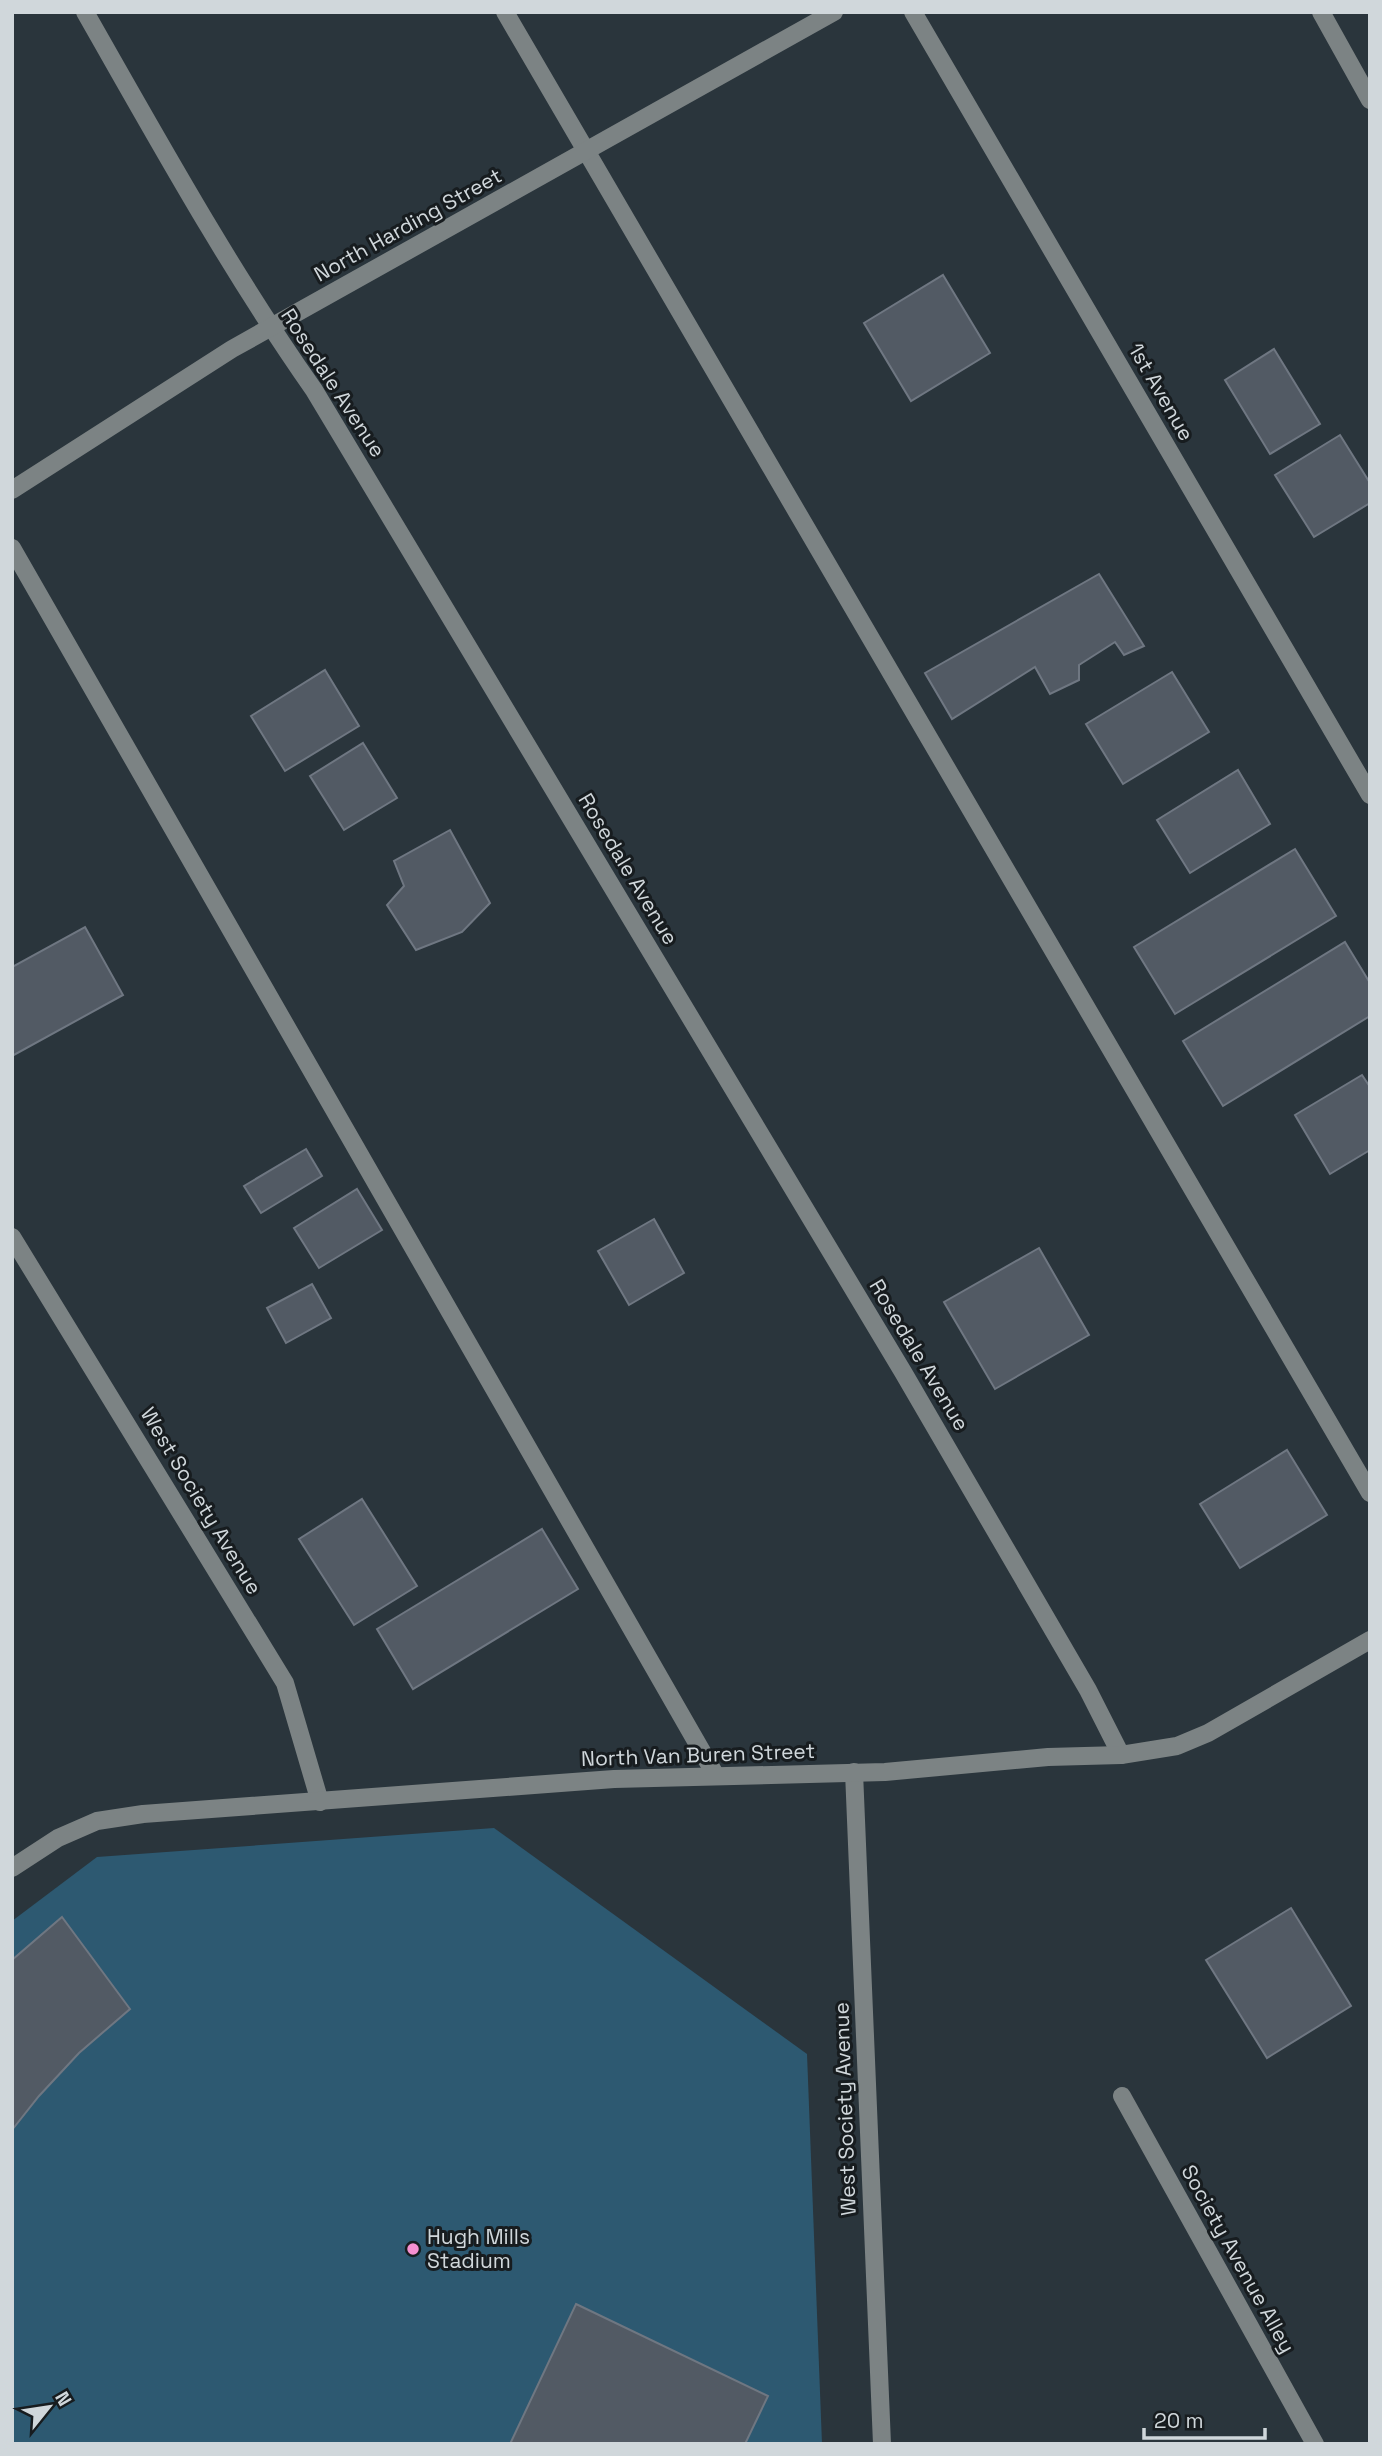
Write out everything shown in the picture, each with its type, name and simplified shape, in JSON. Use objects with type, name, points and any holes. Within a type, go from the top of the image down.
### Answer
[{"type":"street","name":"Rosedale Avenue","points":[[85,12],[212,233],[270,328],[314,390],[896,1360],[1088,1690],[1121,1755]]},
{"type":"street","points":[[505,12],[1370,1493]]},
{"type":"street","name":"North Harding Street","points":[[12,490],[232,349],[834,12]]},
{"type":"street","name":"1st Avenue","points":[[913,12],[1370,795]]},
{"type":"street","points":[[1321,12],[1370,100]]},
{"type":"street","points":[[12,548],[716,1776]]},
{"type":"street","name":"West Society Avenue","points":[[12,1237],[285,1683],[320,1802]]},
{"type":"street","name":"North Van Buren Street","points":[[12,1868],[58,1838],[97,1821],[143,1814],[614,1779],[854,1773],[1048,1757],[1121,1755],[1177,1746],[1208,1733],[1370,1640]]},
{"type":"street","name":"West Society Avenue","points":[[854,1773],[882,2444]]},
{"type":"street","name":"Society Avenue Alley","points":[[1122,2096],[1315,2444]]},
{"type":"shaded area","name":"Hugh Mills Stadium","points":[[494,1828],[807,2054],[822,2444],[12,2444],[12,1921],[97,1857]]},
{"type":"building","points":[[943,275],[990,353],[911,401],[864,323]]},
{"type":"building","points":[[1274,349],[1320,424],[1270,454],[1225,380]]},
{"type":"building","points":[[1340,435],[1370,483],[1370,503],[1314,537],[1275,475]]},
{"type":"building","points":[[1099,574],[1144,646],[1124,655],[1115,642],[1079,665],[1079,680],[1050,694],[1035,667],[952,719],[925,673]]},
{"type":"building","points":[[325,670],[359,726],[285,771],[251,716]]},
{"type":"building","points":[[1172,672],[1209,732],[1123,784],[1086,724]]},
{"type":"building","points":[[363,743],[397,798],[344,830],[310,776]]},
{"type":"building","points":[[1238,770],[1270,824],[1190,873],[1157,820]]},
{"type":"building","points":[[450,830],[490,903],[462,932],[416,950],[387,905],[404,886],[394,861]]},
{"type":"building","points":[[1295,849],[1336,916],[1175,1014],[1134,947]]},
{"type":"building","points":[[85,927],[123,995],[12,1056],[12,967]]},
{"type":"building","points":[[1345,942],[1370,983],[1370,1016],[1223,1106],[1183,1041]]},
{"type":"building","points":[[1362,1075],[1370,1087],[1370,1150],[1330,1174],[1295,1115]]},
{"type":"building","points":[[306,1149],[322,1176],[261,1213],[244,1186]]},
{"type":"building","points":[[357,1189],[382,1230],[319,1268],[294,1228]]},
{"type":"building","points":[[654,1219],[684,1273],[629,1305],[598,1251]]},
{"type":"building","points":[[1039,1248],[1089,1335],[995,1389],[944,1302]]},
{"type":"building","points":[[312,1284],[331,1318],[286,1343],[267,1308]]},
{"type":"building","points":[[1287,1450],[1327,1515],[1240,1568],[1200,1504]]},
{"type":"building","points":[[362,1499],[417,1586],[354,1625],[299,1539]]},
{"type":"building","points":[[542,1529],[578,1589],[413,1689],[377,1629]]},
{"type":"building","points":[[1291,1908],[1351,2006],[1267,2058],[1206,1960]]},
{"type":"building","points":[[62,1917],[130,2009],[79,2053],[12,2130],[12,1960]]},
{"type":"building","points":[[576,2304],[768,2396],[745,2444],[510,2444]]},
{"type":"place","name":"Hugh Mills Stadium","points":[[413,2249]]}]
